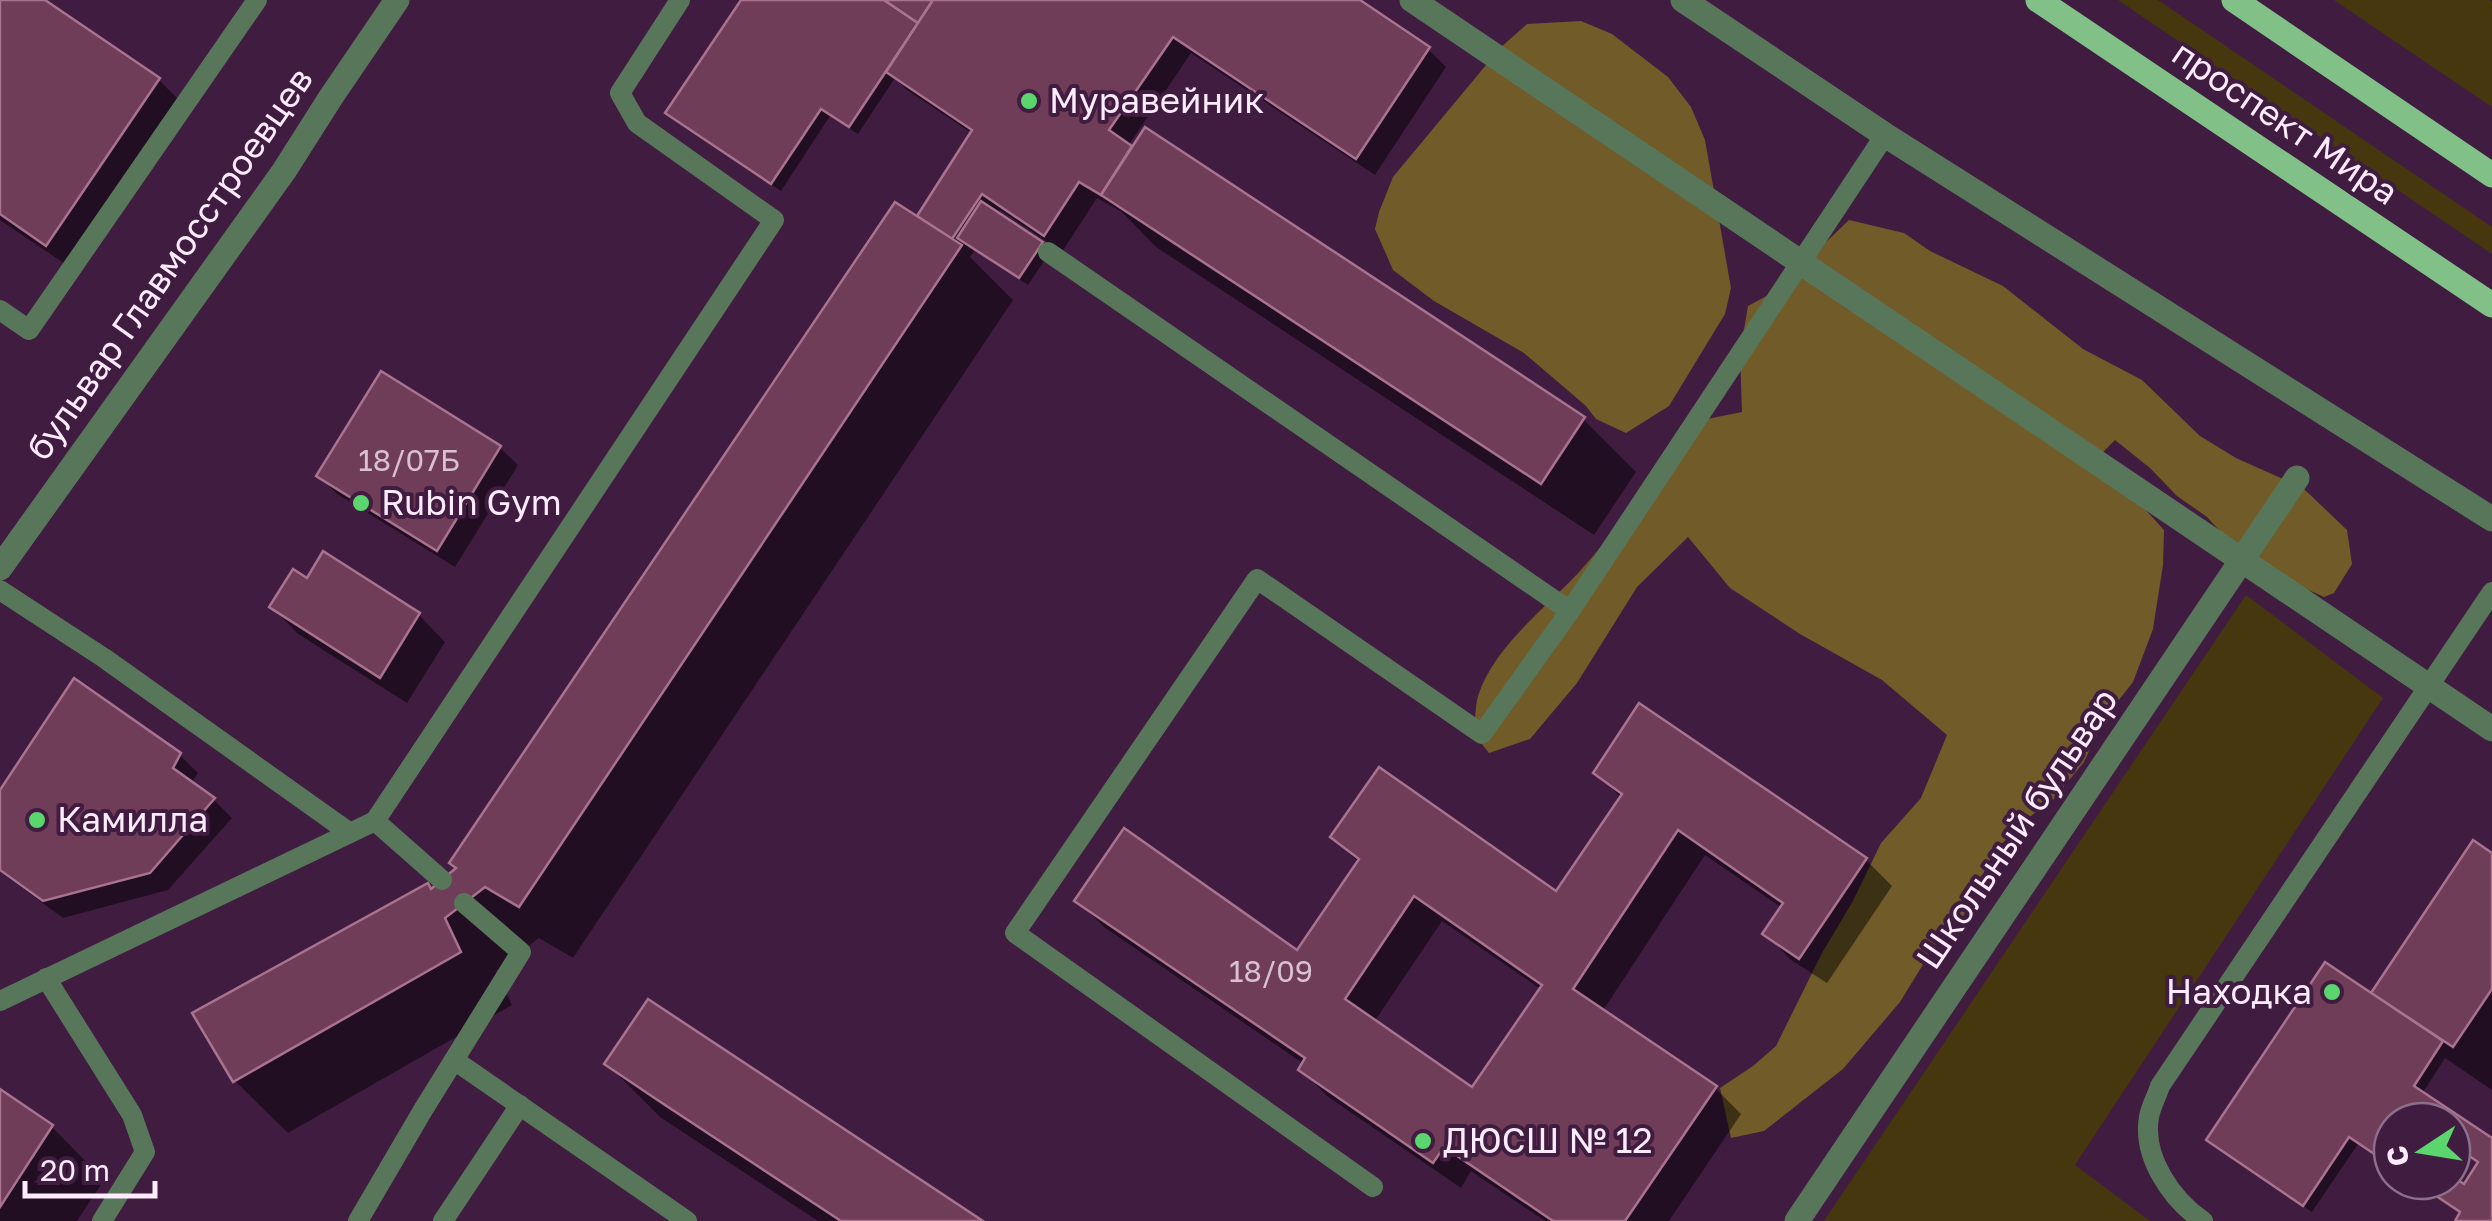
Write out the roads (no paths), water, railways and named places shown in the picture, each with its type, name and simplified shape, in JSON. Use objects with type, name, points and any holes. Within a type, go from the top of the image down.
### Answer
[{"type":"main road","name":"проспект Мира","points":[[2038,0],[2492,304]]},
{"type":"main road","name":"проспект Мира","points":[[2234,0],[2492,175]]},
{"type":"street","name":"бульвар Главмосстроевцев","points":[[0,568],[284,171],[397,0]]},
{"type":"street","points":[[1412,0],[2492,730]]},
{"type":"street","points":[[1682,0],[1885,135],[2492,519]]},
{"type":"street","name":"Школьный бульвар","points":[[1797,1221],[2297,478]]},
{"type":"lane","points":[[0,310],[29,330],[257,0]]},
{"type":"lane","points":[[0,1001],[375,821],[774,220],[637,123],[620,93],[680,0]]},
{"type":"lane","points":[[1373,1187],[1014,933],[1257,578],[1482,734],[1570,611],[1885,135]]},
{"type":"lane","points":[[1048,252],[1570,611]]},
{"type":"lane","points":[[0,590],[350,833]]},
{"type":"lane","points":[[2203,1221],[2189,1211],[2164,1180],[2150,1151],[2149,1119],[2160,1086],[2492,592]]},
{"type":"lane","points":[[375,821],[442,880]]},
{"type":"lane","points":[[358,1221],[521,952],[464,904]]},
{"type":"lane","points":[[46,978],[132,1115],[145,1152],[102,1221]]},
{"type":"lane","points":[[454,1060],[687,1221]]},
{"type":"lane","points":[[443,1221],[520,1105]]},
{"type":"place","name":"Муравейник","points":[[1029,101]]},
{"type":"place","name":"Rubin Gym","points":[[361,503]]},
{"type":"place","name":"Камилла","points":[[37,820]]},
{"type":"place","name":"Находка","points":[[2332,992]]},
{"type":"place","name":"ДЮСШ № 12","points":[[1423,1141]]}]
